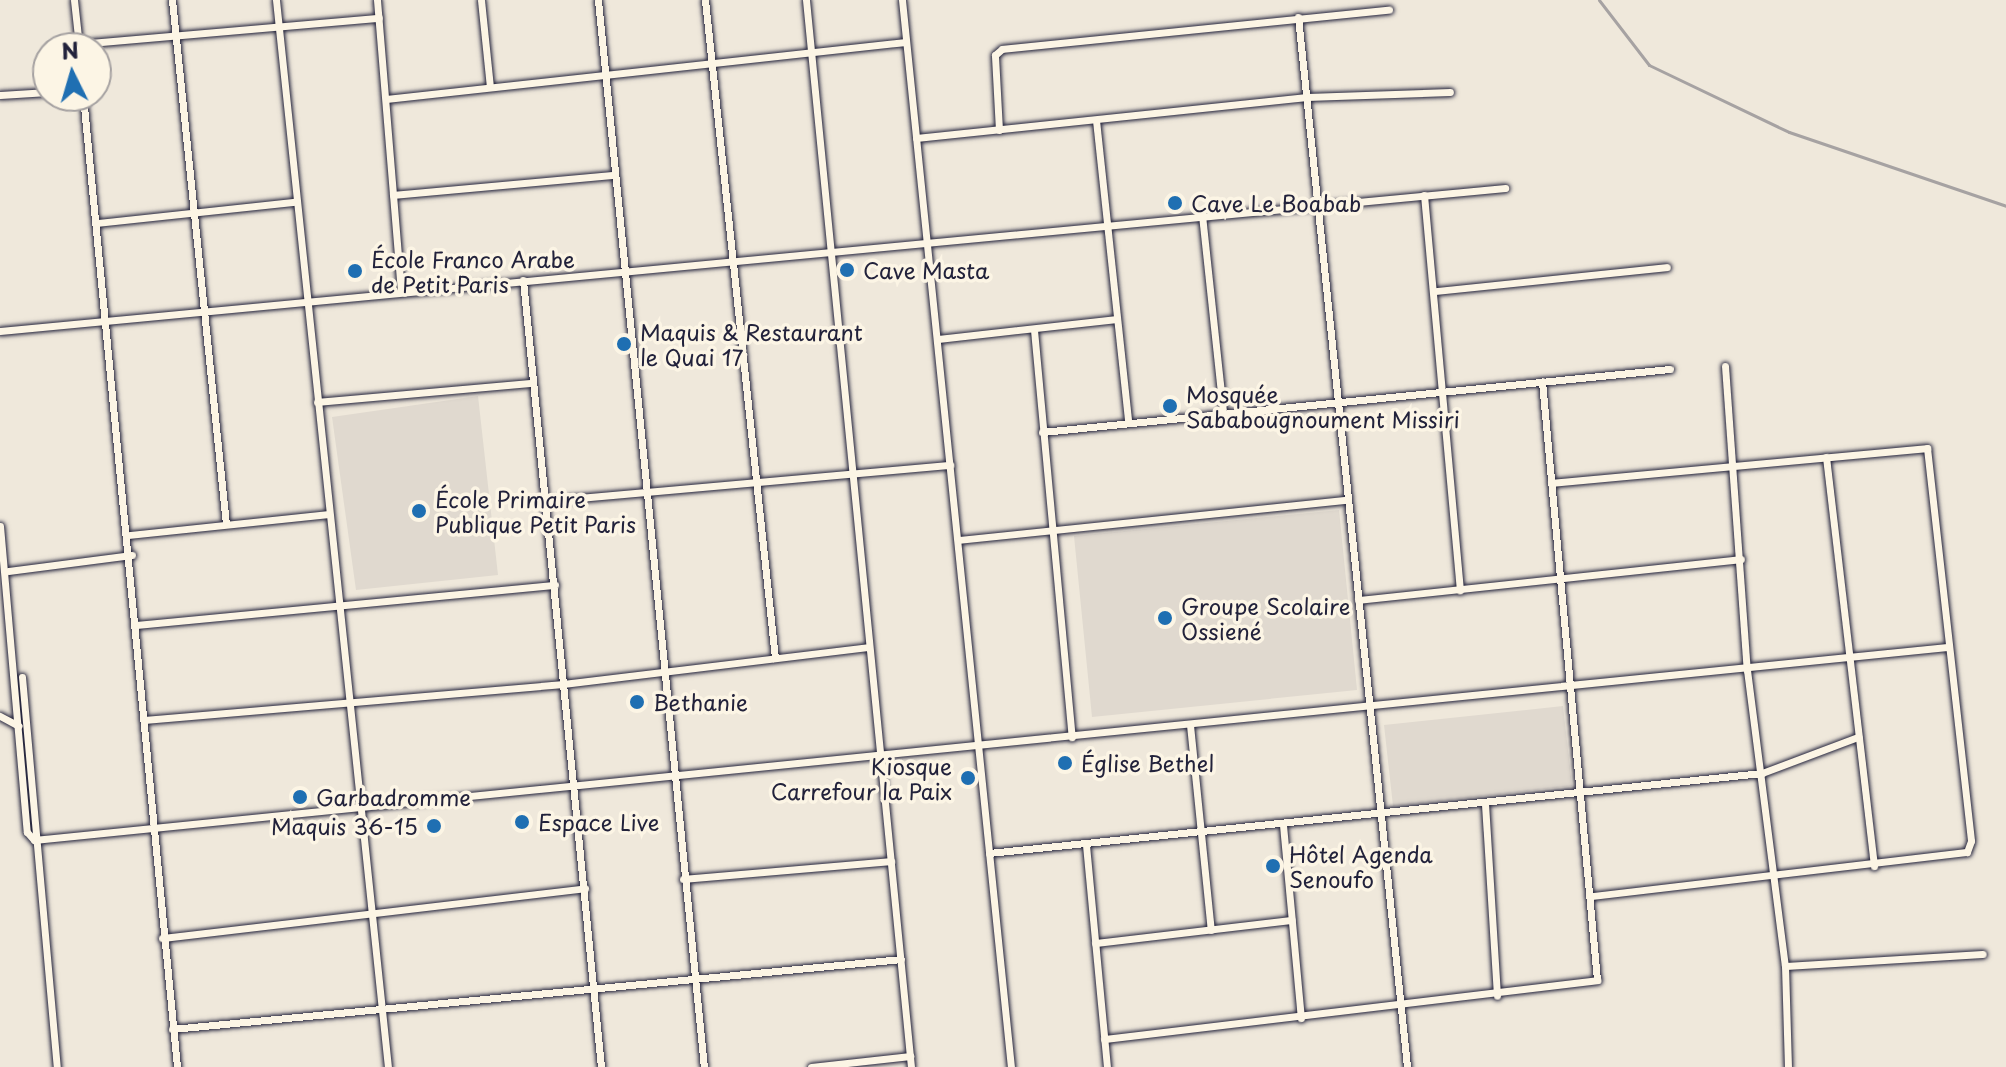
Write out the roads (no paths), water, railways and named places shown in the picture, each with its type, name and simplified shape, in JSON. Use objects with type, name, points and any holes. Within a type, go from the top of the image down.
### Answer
[{"type":"street","points":[[74,0],[77,32]]},
{"type":"street","points":[[172,0],[201,312],[226,524]]},
{"type":"street","points":[[276,0],[294,202],[388,1067]]},
{"type":"street","points":[[377,0],[401,291]]},
{"type":"street","points":[[481,0],[490,87]]},
{"type":"street","points":[[598,0],[704,1067]]},
{"type":"street","points":[[705,0],[775,658]]},
{"type":"street","points":[[806,0],[911,1067]]},
{"type":"street","points":[[902,0],[1011,1067]]},
{"type":"street","points":[[999,130],[995,55],[1002,49],[1389,10]]},
{"type":"street","points":[[1298,17],[1407,1067]]},
{"type":"street","points":[[112,42],[379,18]]},
{"type":"street","points":[[386,99],[906,42]]},
{"type":"street","points":[[916,138],[1307,97],[1450,92]]},
{"type":"street","points":[[0,95],[32,93]]},
{"type":"street","points":[[85,112],[132,555],[162,938],[177,1067]]},
{"type":"street","points":[[1096,120],[1128,421]]},
{"type":"street","points":[[393,195],[614,175]]},
{"type":"street","points":[[0,331],[926,240],[1505,188]]},
{"type":"street","points":[[1424,195],[1436,291],[1460,590]]},
{"type":"street","points":[[97,223],[294,202]]},
{"type":"street","points":[[1202,215],[1223,412]]},
{"type":"street","points":[[1436,291],[1667,267]]},
{"type":"street","points":[[523,280],[601,1067]]},
{"type":"street","points":[[938,339],[1117,319]]},
{"type":"street","points":[[1034,330],[1072,737]]},
{"type":"street","points":[[1725,366],[1736,464],[1747,670],[1762,773],[1771,877],[1785,966],[1788,1067]]},
{"type":"street","points":[[1042,432],[1670,369]]},
{"type":"street","points":[[1104,1039],[1402,1008],[1597,980],[1581,791],[1567,688],[1542,382]]},
{"type":"street","points":[[317,402],[532,383]]},
{"type":"street","points":[[1551,483],[1927,448],[1971,848],[1874,866],[1591,896]]},
{"type":"street","points":[[1826,457],[1847,661],[1874,866]]},
{"type":"street","points":[[546,501],[950,465]]},
{"type":"street","points":[[958,540],[1348,500]]},
{"type":"street","points":[[129,535],[328,514]]},
{"type":"street","points":[[0,526],[8,571],[27,832],[34,840]]},
{"type":"street","points":[[8,571],[132,555]]},
{"type":"street","points":[[1358,600],[1741,559]]},
{"type":"street","points":[[137,625],[555,585]]},
{"type":"street","points":[[144,720],[563,684],[868,647]]},
{"type":"street","points":[[34,840],[1847,661],[1947,647]]},
{"type":"street","points":[[22,677],[34,840],[57,1067]]},
{"type":"street","points":[[0,716],[19,726]]},
{"type":"street","points":[[1190,725],[1211,930]]},
{"type":"street","points":[[989,853],[1201,835],[1762,773],[1858,737]]},
{"type":"street","points":[[1485,804],[1497,996]]},
{"type":"street","points":[[1283,825],[1301,1018]]},
{"type":"street","points":[[1086,845],[1107,1067]]},
{"type":"street","points":[[683,879],[891,861]]},
{"type":"street","points":[[162,938],[585,888]]},
{"type":"street","points":[[1095,943],[1292,920]]},
{"type":"street","points":[[1785,966],[1983,954]]},
{"type":"street","points":[[172,1029],[901,959]]},
{"type":"street","points":[[811,1067],[910,1056]]},
{"type":"waterway","points":[[1599,0],[1649,65],[1789,132],[2006,206]]},
{"type":"place","name":"Cave Le Boabab","points":[[1175,203]]},
{"type":"place","name":"Cave Masta","points":[[847,270]]},
{"type":"place","name":"École Franco Arabe de Petit Paris","points":[[355,271]]},
{"type":"place","name":"Maquis & Restaurant le Quai 17","points":[[624,344]]},
{"type":"place","name":"Mosquée Sababougnoument Missiri","points":[[1170,406]]},
{"type":"place","name":"École Primaire Publique Petit Paris","points":[[419,511]]},
{"type":"place","name":"Groupe Scolaire Ossiené","points":[[1165,618]]},
{"type":"place","name":"Bethanie","points":[[637,702]]},
{"type":"place","name":"Église Bethel","points":[[1065,763]]},
{"type":"place","name":"Kiosque Carrefour la Paix","points":[[968,778]]},
{"type":"place","name":"Garbadromme","points":[[300,797]]},
{"type":"place","name":"Espace Live","points":[[522,822]]},
{"type":"place","name":"Maquis 36-15","points":[[434,826]]},
{"type":"place","name":"Hôtel Agenda Senoufo","points":[[1273,866]]}]
